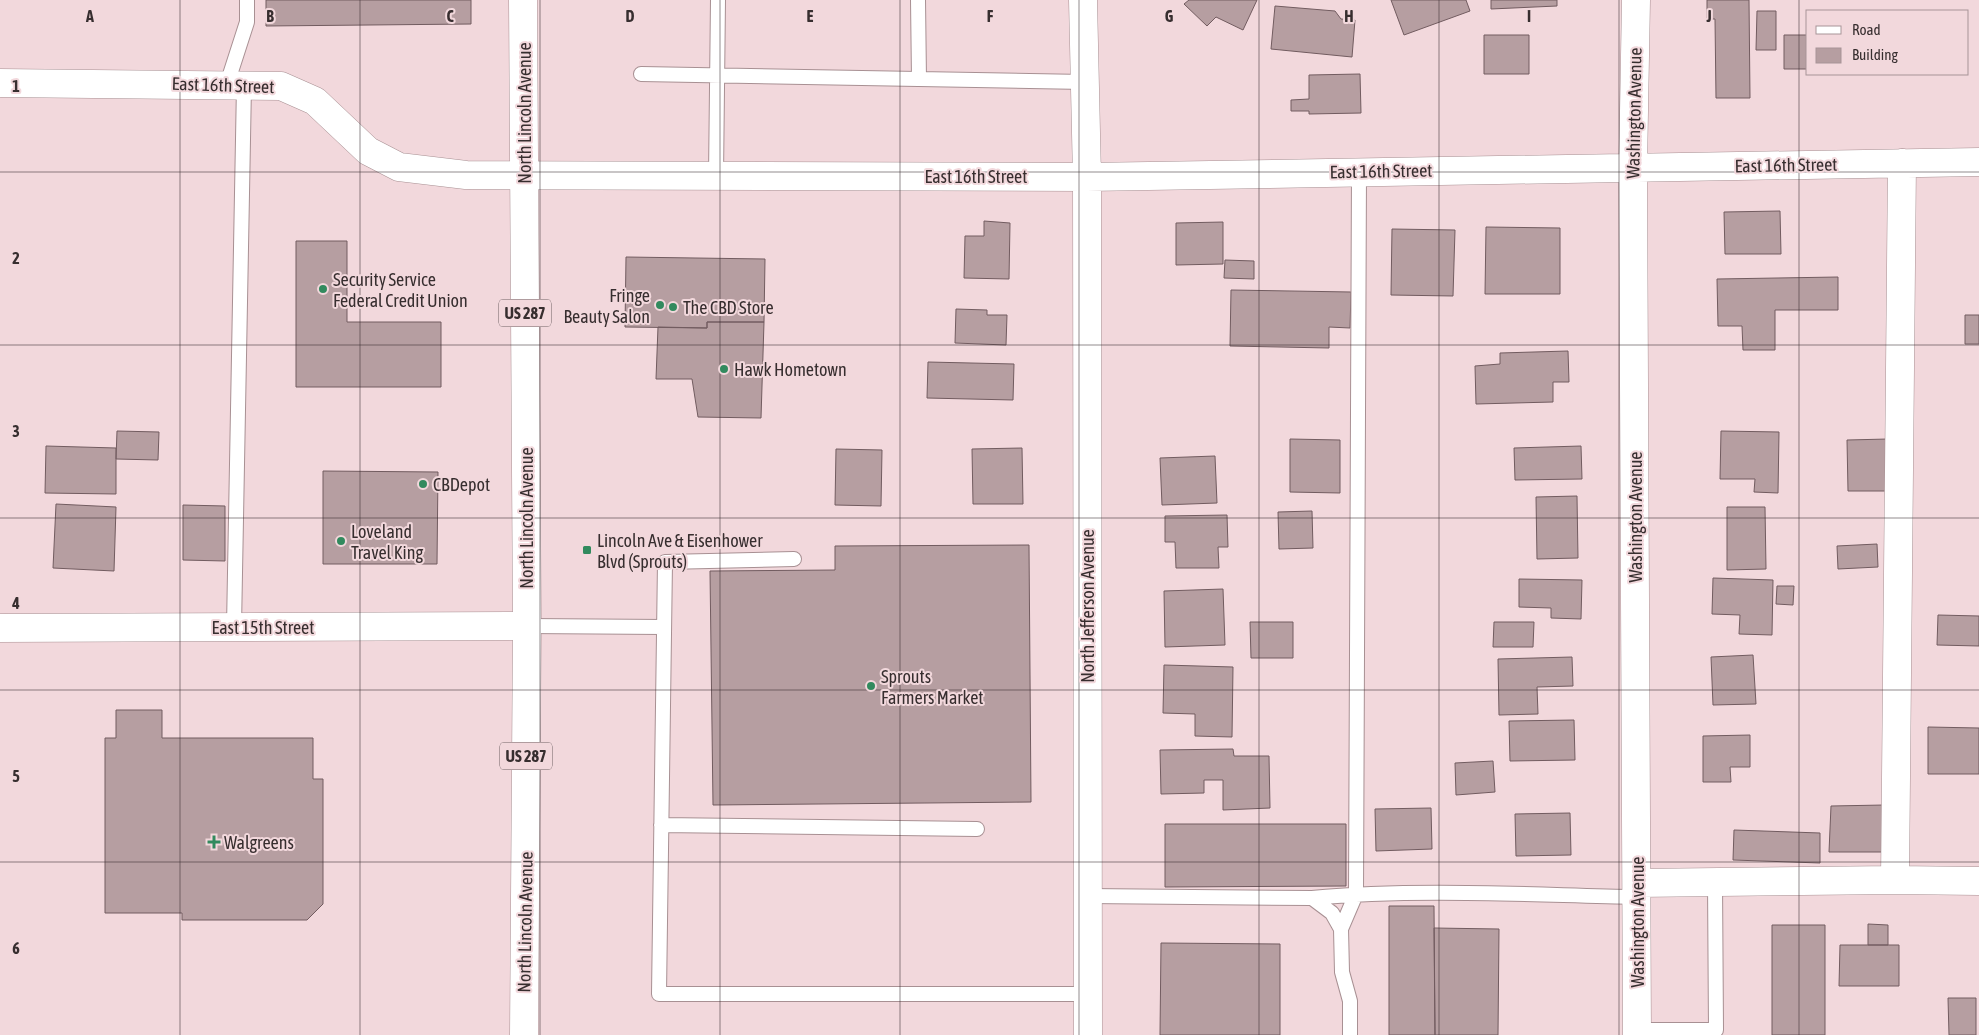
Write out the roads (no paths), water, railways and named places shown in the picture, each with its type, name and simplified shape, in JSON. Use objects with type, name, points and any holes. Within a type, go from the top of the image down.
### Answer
[{"type":"main road","name":"North Lincoln Avenue","points":[[523,0],[527,626],[524,1035]]},
{"type":"main road","name":"North Jefferson Avenue","points":[[1083,0],[1087,177],[1088,1035]]},
{"type":"main road","name":"Washington Avenue","points":[[1636,0],[1633,167],[1637,1033]]},
{"type":"main road","name":"East 16th Street","points":[[0,83],[235,84],[281,86],[315,101],[368,150],[399,167],[454,174],[524,176],[1087,177],[1979,162]]},
{"type":"main road","points":[[1895,880],[1902,163]]},
{"type":"main road","name":"East 15th Street","points":[[0,628],[527,626]]},
{"type":"main road","points":[[1637,890],[1715,882],[1979,881]]},
{"type":"lane","points":[[234,627],[235,84],[247,22],[247,0]]},
{"type":"lane","points":[[716,176],[718,0]]},
{"type":"lane","points":[[918,0],[919,79]]},
{"type":"lane","points":[[640,74],[1085,82]]},
{"type":"lane","points":[[1350,1035],[1350,1001],[1342,972],[1341,929],[1356,894],[1359,172]]},
{"type":"lane","points":[[794,559],[665,562],[659,994],[1088,994]]},
{"type":"lane","points":[[527,626],[664,627]]},
{"type":"lane","points":[[661,825],[977,829]]},
{"type":"lane","points":[[1637,1033],[1716,1030],[1715,882]]},
{"type":"lane","points":[[1088,896],[1312,898],[1356,894],[1637,890]]},
{"type":"lane","points":[[1312,898],[1332,913],[1341,929]]},
{"type":"place","name":"Security Service Federal Credit Union","points":[[323,289]]},
{"type":"place","name":"Fringe Beauty Salon","points":[[660,305]]},
{"type":"place","name":"The CBD Store","points":[[673,307]]},
{"type":"place","name":"Hawk Hometown","points":[[724,369]]},
{"type":"place","name":"CBDepot","points":[[423,484]]},
{"type":"place","name":"Loveland Travel King","points":[[341,541]]},
{"type":"place","name":"Lincoln Ave & Eisenhower Blvd (Sprouts)","points":[[587,550]]},
{"type":"place","name":"Sprouts Farmers Market","points":[[871,686]]},
{"type":"place","name":"Walgreens","points":[[214,842]]}]
